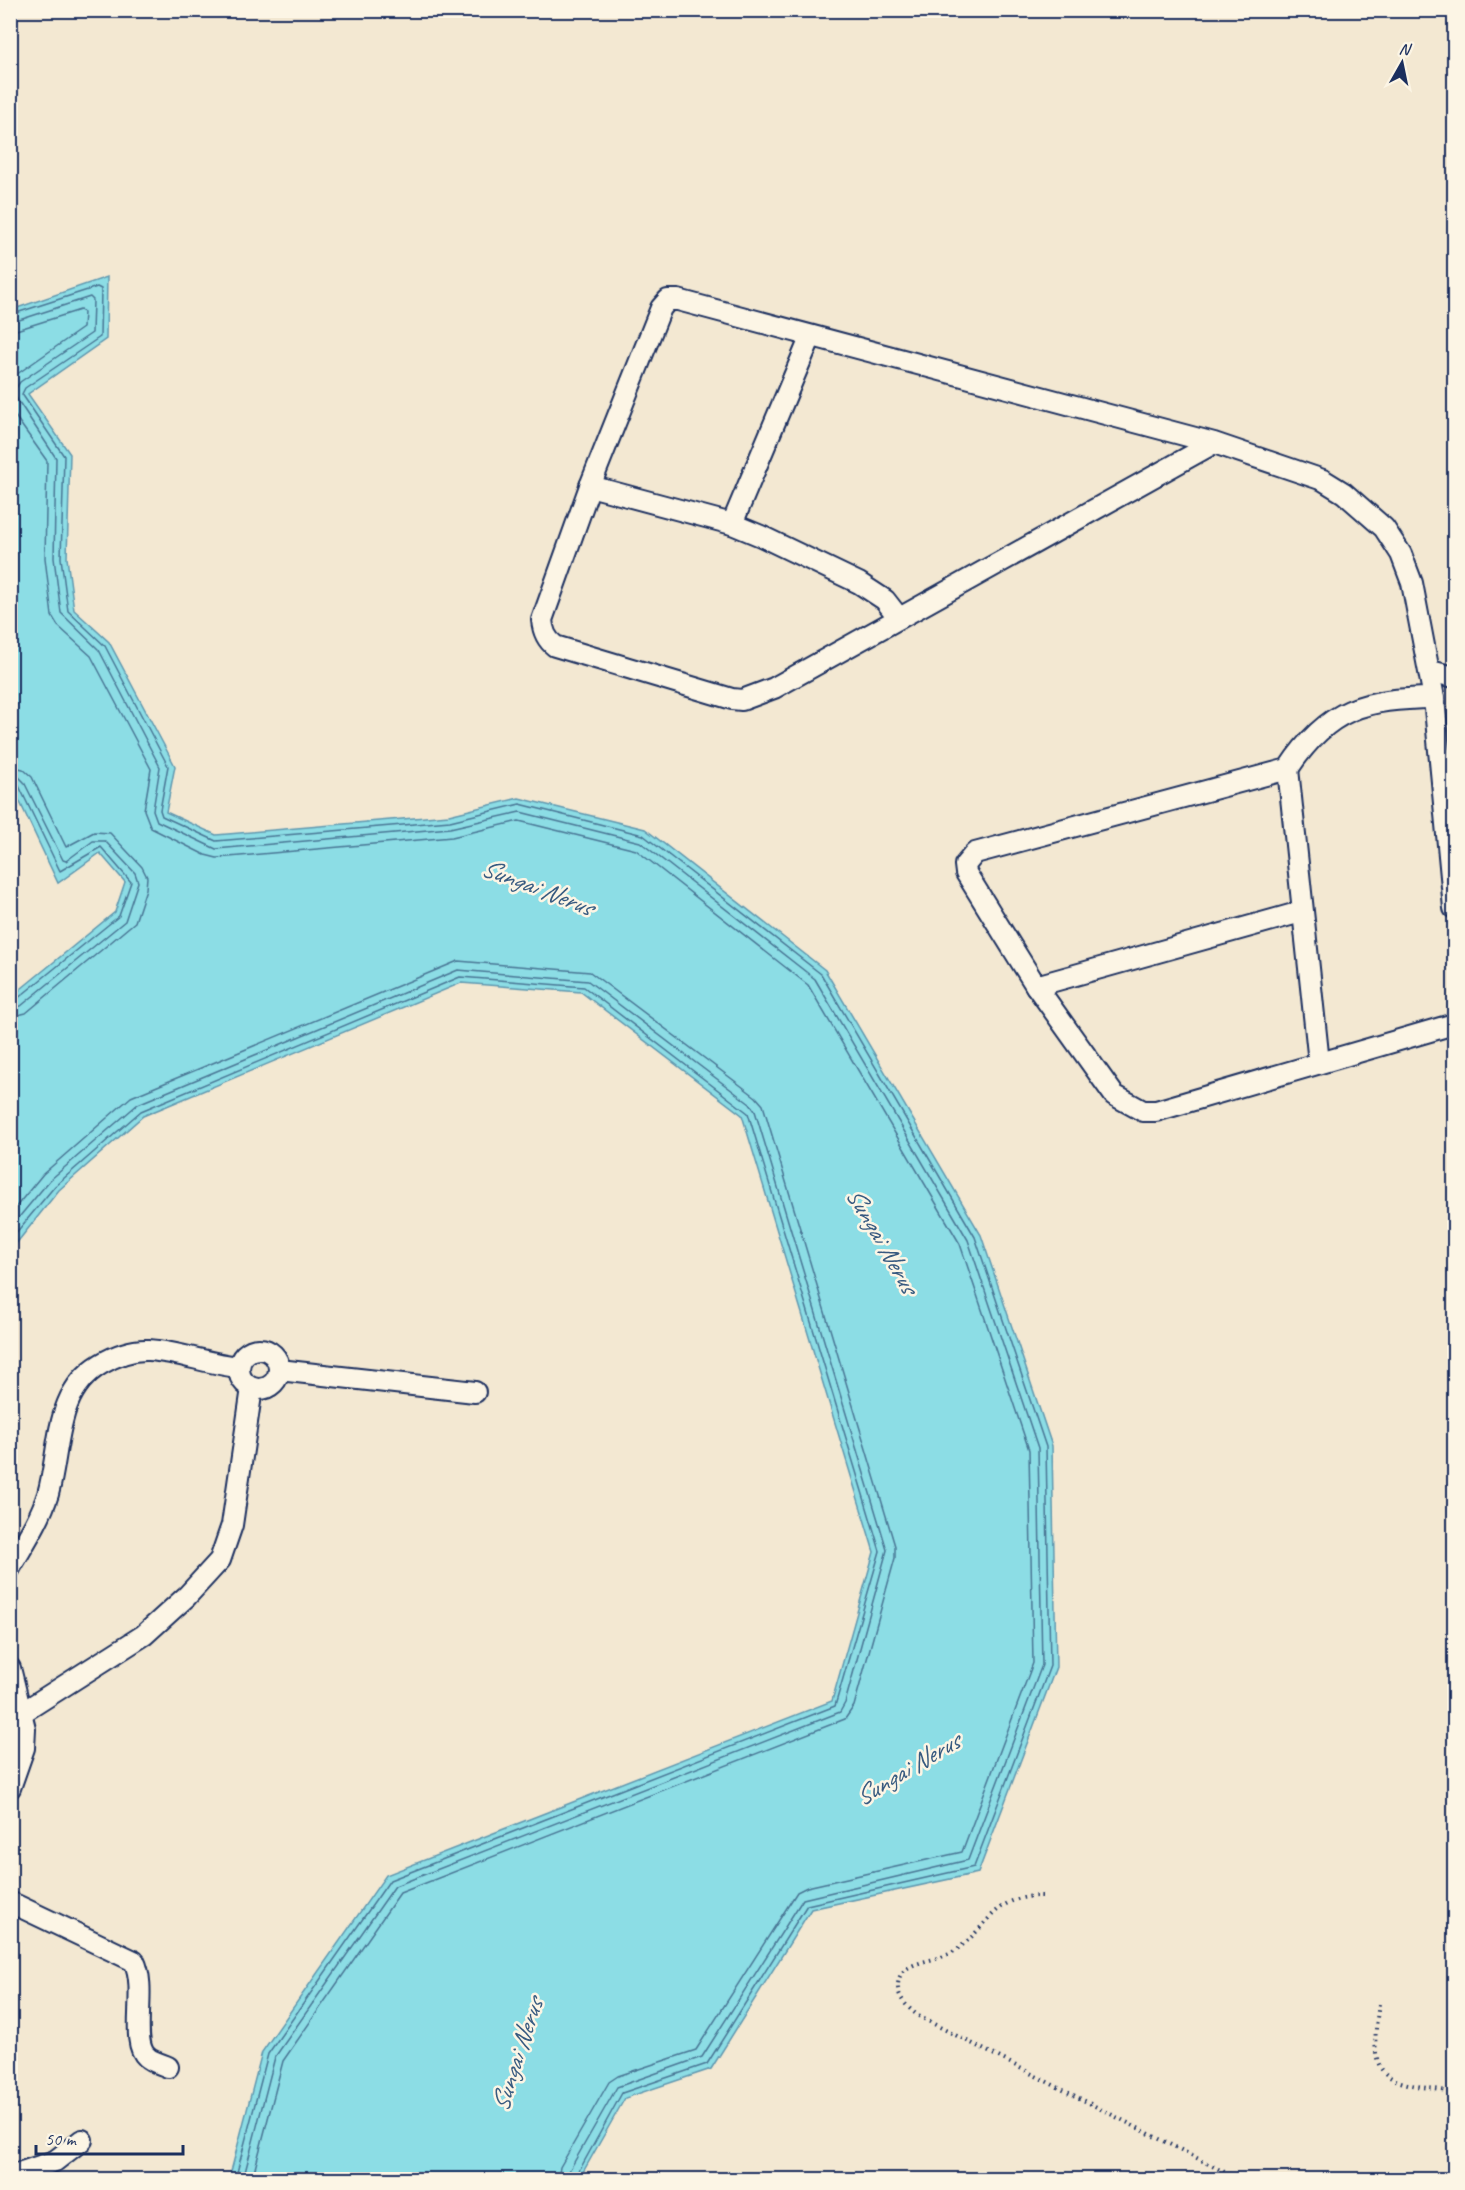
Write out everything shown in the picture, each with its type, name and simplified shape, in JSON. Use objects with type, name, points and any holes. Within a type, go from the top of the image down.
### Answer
[{"type":"street","points":[[1214,443],[774,688],[742,700],[555,646],[546,635],[542,620],[590,486],[661,308],[668,300],[678,300],[1214,443],[1323,480],[1344,493],[1383,528],[1401,554],[1412,583],[1430,671],[1455,908]]},
{"type":"street","points":[[732,524],[811,336]]},
{"type":"street","points":[[590,486],[732,524],[859,583],[885,600],[899,618]]},
{"type":"street","points":[[1430,671],[1455,677]]},
{"type":"street","points":[[1319,1063],[1301,912],[1288,769],[1304,745],[1321,728],[1343,714],[1384,699],[1434,698]]},
{"type":"street","points":[[1288,769],[975,853],[969,857],[965,865],[966,873],[1036,986],[1114,1095],[1143,1111],[1156,1111],[1455,1024]]},
{"type":"street","points":[[1036,986],[1301,912]]},
{"type":"street","points":[[10,1568],[47,1497],[64,1411],[72,1390],[87,1372],[114,1356],[130,1351],[149,1350],[239,1367]]},
{"type":"street","points":[[263,1350],[274,1356],[279,1370],[271,1385],[265,1388],[252,1388],[243,1380],[239,1367],[250,1351],[263,1350]]},
{"type":"street","points":[[279,1370],[475,1392]]},
{"type":"street","points":[[23,1712],[144,1635],[188,1596],[220,1560],[232,1525],[252,1388]]},
{"type":"street","points":[[10,1668],[14,1692],[23,1712],[25,1729],[24,1748],[10,1788]]},
{"type":"street","points":[[10,1902],[134,1961],[141,1983],[140,2048],[147,2058],[168,2067]]},
{"type":"street","points":[[10,2176],[55,2161],[82,2140]]},
{"type":"path","points":[[1042,1896],[1024,1896],[1010,1901],[997,1909],[952,1952],[905,1969],[899,1978],[898,1988],[907,2007],[920,2017],[1240,2180]]},
{"type":"path","points":[[1379,2004],[1374,2042],[1379,2066],[1398,2082],[1455,2092]]},
{"type":"water","name":"Sungai Nerus","points":[[107,277],[106,339],[28,394],[70,454],[67,558],[74,610],[109,642],[175,766],[166,812],[216,835],[449,815],[519,798],[645,829],[825,970],[981,1235],[1052,1446],[1056,1667],[978,1873],[811,1909],[711,2069],[625,2098],[579,2179],[229,2179],[262,2052],[386,1875],[832,1701],[874,1552],[742,1115],[581,992],[461,983],[143,1116],[59,1190],[11,1250],[11,997],[115,912],[125,882],[100,853],[58,883],[11,783],[11,310]]}]
